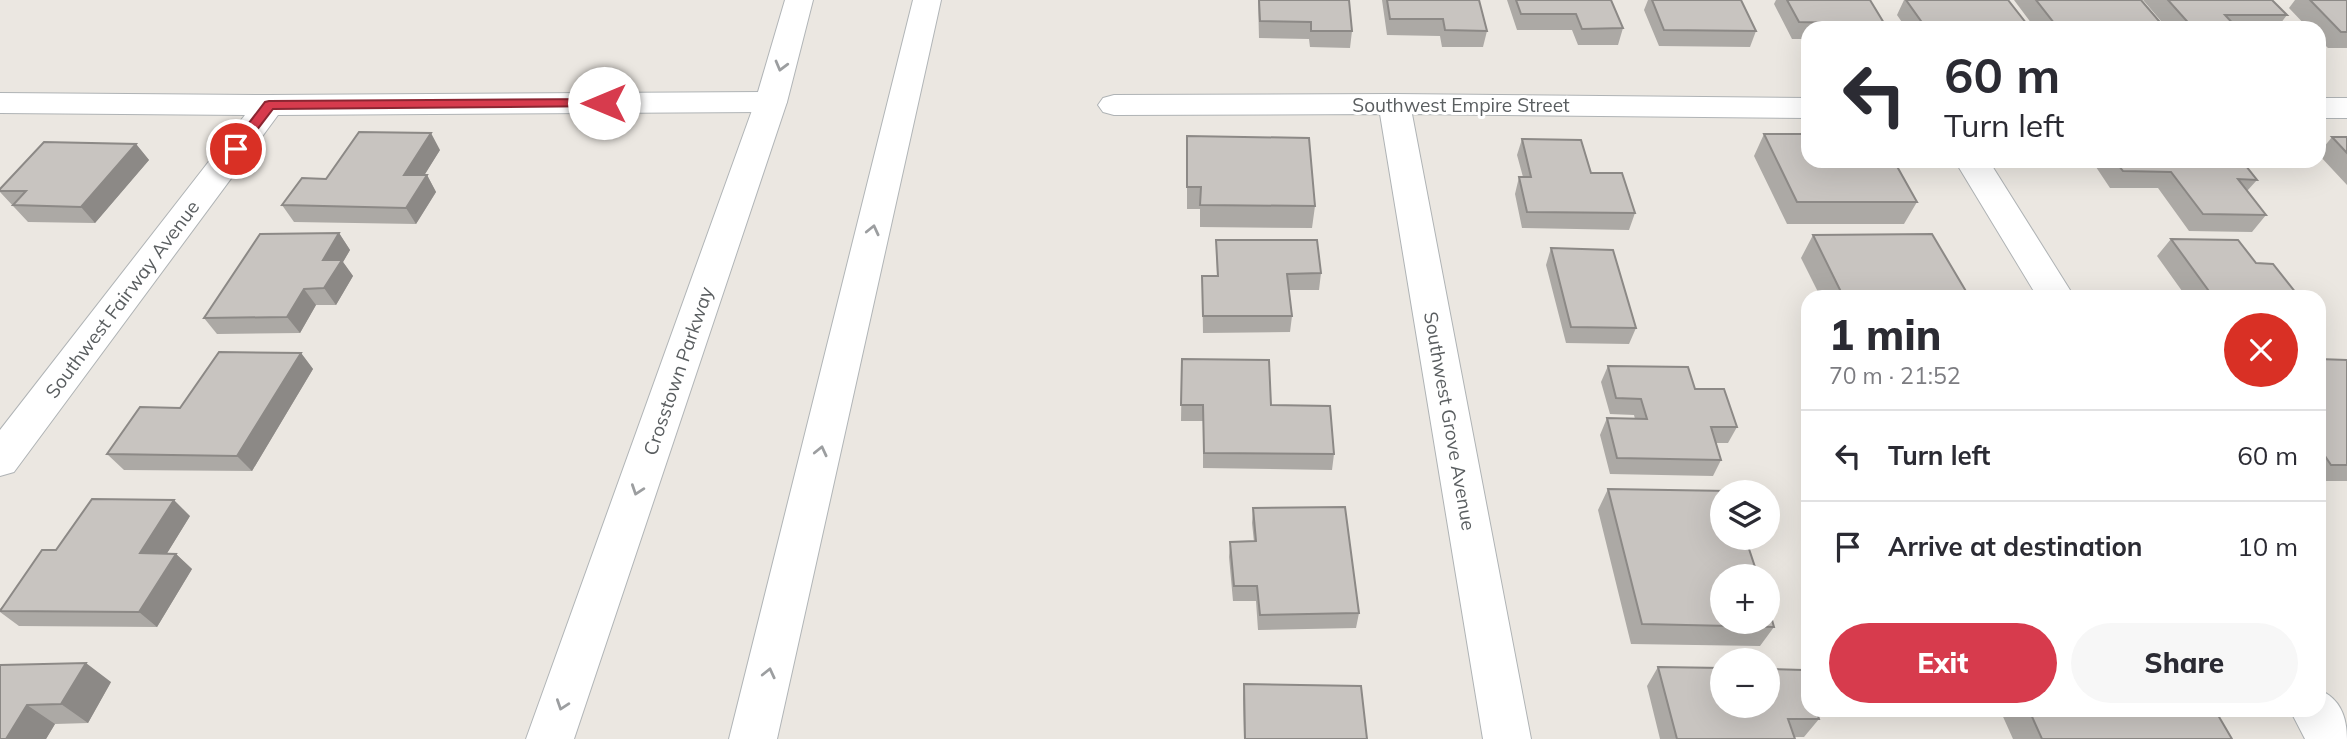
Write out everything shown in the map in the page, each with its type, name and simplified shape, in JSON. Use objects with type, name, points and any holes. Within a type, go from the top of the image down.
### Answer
[{"type":"street","name":"Crosstown Parkway","points":[[550,739],[771,102],[799,0]]},
{"type":"street","points":[[753,739],[927,0]]},
{"type":"street","points":[[0,103],[269,105],[771,102]]},
{"type":"street","name":"Southwest Empire Street","points":[[1114,105],[1394,104],[1801,108]]},
{"type":"street","name":"Southwest Grove Avenue","points":[[1394,104],[1507,739]]},
{"type":"street","name":"Southwest Fairway Avenue","points":[[0,460],[269,105]]},
{"type":"street","points":[[2326,108],[2347,108]]},
{"type":"street","points":[[1976,168],[2052,290]]},
{"type":"street","points":[[2318,717],[2332,739]]},
{"type":"building","points":[[1259,0],[1349,0],[1352,31],[1311,31],[1311,22],[1260,21]]},
{"type":"building","points":[[1387,0],[1479,0],[1487,31],[1445,30],[1443,19],[1390,19]]},
{"type":"building","points":[[1516,0],[1611,0],[1623,28],[1582,29],[1576,14],[1521,14]]},
{"type":"building","points":[[1652,0],[1741,0],[1756,31],[1664,30]]},
{"type":"building","points":[[1787,0],[1870,0],[1883,21],[1801,21],[1799,22]]},
{"type":"building","points":[[1906,0],[2008,0],[2024,21],[1921,21]]},
{"type":"building","points":[[2036,0],[2141,0],[2159,21],[2052,21]]},
{"type":"building","points":[[2168,0],[2272,0],[2287,15],[2225,15],[2231,21],[2187,21]]},
{"type":"building","points":[[2310,0],[2347,0],[2347,32],[2341,32]]},
{"type":"building","points":[[359,132],[431,133],[404,175],[427,175],[406,208],[282,205],[302,178],[326,179]]},
{"type":"building","points":[[1764,134],[1801,134],[1801,168],[1898,168],[1917,202],[1797,202]]},
{"type":"building","points":[[1187,136],[1309,138],[1315,206],[1200,205],[1201,187],[1187,187]]},
{"type":"building","points":[[2332,137],[2347,137],[2347,153]]},
{"type":"building","points":[[1522,139],[1581,140],[1591,173],[1622,173],[1635,213],[1527,212],[1519,177],[1531,177]]},
{"type":"building","points":[[44,142],[136,144],[81,207],[13,205],[26,191],[0,189]]},
{"type":"building","points":[[2121,168],[2248,168],[2257,180],[2238,179],[2266,215],[2203,214],[2171,172],[2123,171]]},
{"type":"building","points":[[339,233],[323,260],[342,260],[324,288],[304,289],[287,317],[204,318],[260,234]]},
{"type":"building","points":[[1932,234],[1965,290],[1840,290],[1813,235]]},
{"type":"building","points":[[2171,239],[2238,240],[2256,263],[2273,264],[2294,290],[2208,290]]},
{"type":"building","points":[[1216,240],[1317,240],[1321,273],[1287,274],[1292,316],[1203,316],[1202,276],[1218,276]]},
{"type":"building","points":[[1551,248],[1613,250],[1636,328],[1571,327]]},
{"type":"building","points":[[219,352],[301,353],[237,456],[107,454],[140,407],[180,408]]},
{"type":"building","points":[[1182,359],[1269,360],[1271,405],[1330,406],[1334,454],[1204,453],[1203,405],[1181,405]]},
{"type":"building","points":[[2326,359],[2347,360],[2347,465],[2331,465],[2326,458]]},
{"type":"building","points":[[1608,366],[1688,367],[1695,389],[1724,389],[1737,427],[1711,427],[1721,460],[1617,458],[1607,418],[1647,419],[1641,399],[1616,398]]},
{"type":"building","points":[[1608,489],[1710,491],[1710,550],[1749,550],[1754,564],[1710,564],[1710,626],[1642,624]]},
{"type":"building","points":[[92,499],[174,500],[140,553],[176,554],[139,612],[0,611],[42,550],[56,550]]},
{"type":"building","points":[[1345,507],[1359,613],[1260,615],[1257,586],[1234,586],[1230,542],[1256,541],[1253,508]]},
{"type":"building","points":[[86,663],[61,704],[27,705],[6,739],[0,739],[0,665]]},
{"type":"building","points":[[1658,667],[1710,668],[1710,718],[1780,718],[1780,669],[1801,670],[1801,717],[1819,719],[1788,719],[1795,739],[1677,739]]},
{"type":"building","points":[[1244,684],[1361,686],[1367,739],[1245,739]]},
{"type":"building","points":[[2032,717],[2219,717],[2232,739],[2042,739]]},
{"type":"route","points":[[236,149],[269,105],[604,103]]}]
